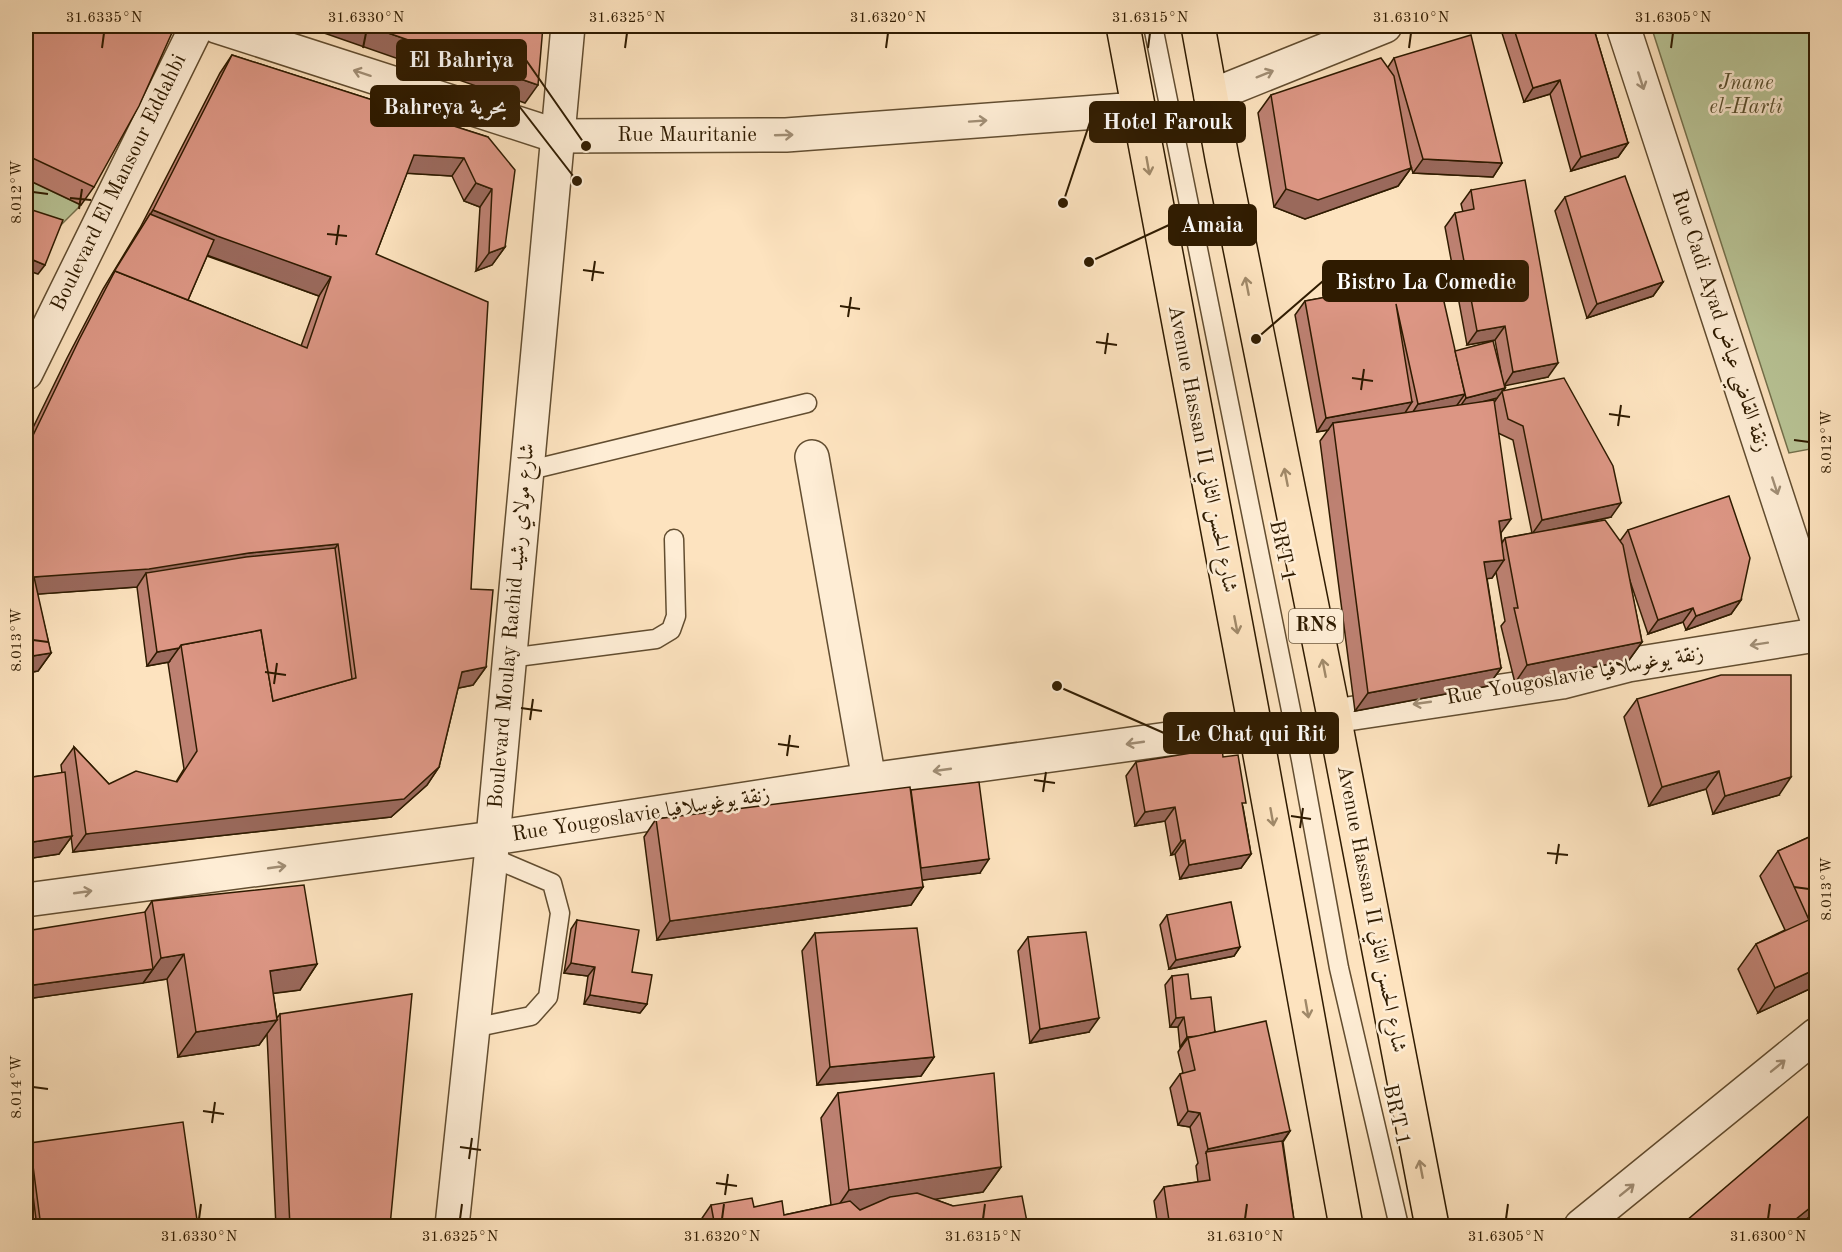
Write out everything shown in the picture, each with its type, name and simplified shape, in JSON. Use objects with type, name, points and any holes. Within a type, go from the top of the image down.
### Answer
[{"type":"main road","name":"Avenue Hassan II شارع الحسن الثاني","points":[[1123,26],[1255,726],[1346,1227]]},
{"type":"main road","name":"Avenue Hassan II شارع الحسن الثاني","points":[[1198,26],[1224,170],[1334,716],[1432,1227]]},
{"type":"street","name":"Boulevard El Mansour Eddahbi","points":[[26,373],[197,26]]},
{"type":"street","name":"Rue Mauritanie","points":[[216,26],[557,136],[786,135],[1138,109]]},
{"type":"street","name":"Boulevard Moulay Rachid شارع مولاي رشيد","points":[[452,1227],[492,847],[568,26]]},
{"type":"street","points":[[1211,96],[1385,26]]},
{"type":"street","name":"Rue Cadi Ayad زنقة القاضي عياض","points":[[1623,26],[1816,617]]},
{"type":"street","points":[[812,457],[869,780]]},
{"type":"street","name":"Rue Yougoslavie زنقة يوغوسلافيا","points":[[1334,716],[1562,682],[1816,617]]},
{"type":"street","name":"Rue Yougoslavie زنقة يوغوسلافيا","points":[[26,900],[492,847],[869,780],[1255,726]]},
{"type":"street","points":[[1581,1227],[1816,1035]]},
{"type":"lane","name":"BRT 1","points":[[1153,26],[1301,760],[1339,968],[1399,1227]]},
{"type":"lane","points":[[526,471],[807,403]]},
{"type":"lane","points":[[509,658],[656,639],[671,630],[676,616],[674,539]]},
{"type":"lane","points":[[473,1028],[531,1016],[548,997],[560,913],[552,883],[492,847]]},
{"type":"green space","name":"Jnane el-Harti","points":[[1651,26],[1816,26],[1816,448],[1789,453]]},
{"type":"green space","points":[[26,179],[81,205],[56,230],[26,219]]},
{"type":"building","points":[[26,26],[175,26],[139,106],[94,187],[26,155]]},
{"type":"building","points":[[368,26],[543,26],[538,85]]},
{"type":"building","points":[[1513,26],[1593,26],[1628,143],[1581,157],[1560,80],[1533,88]]},
{"type":"building","points":[[1471,35],[1502,163],[1423,159],[1394,58]]},
{"type":"building","points":[[232,55],[488,137],[515,170],[505,247],[489,253],[492,189],[476,183],[464,158],[414,155],[376,254],[488,302],[471,589],[493,590],[486,667],[462,672],[439,767],[404,799],[86,834],[74,747],[109,784],[136,771],[177,782],[197,751],[181,645],[261,630],[273,701],[356,678],[338,544],[249,553],[149,569],[34,577],[51,653],[26,657],[26,450],[115,271],[307,348],[331,277],[153,210]]},
{"type":"building","points":[[1381,58],[1394,76],[1411,168],[1318,200],[1286,189],[1271,95]]},
{"type":"building","points":[[1625,176],[1663,282],[1597,304],[1565,197]]},
{"type":"building","points":[[1525,180],[1558,363],[1513,372],[1505,326],[1477,331],[1455,213],[1474,209],[1471,190]]},
{"type":"building","points":[[26,208],[63,220],[45,265],[26,257]]},
{"type":"building","points":[[150,214],[214,240],[188,300],[115,271],[112,275]]},
{"type":"building","points":[[1437,271],[1465,394],[1418,404],[1396,304],[1412,402],[1326,418],[1305,301],[1391,285],[1391,281]]},
{"type":"building","points":[[1493,341],[1505,388],[1466,398],[1455,351]]},
{"type":"building","points":[[1564,378],[1613,466],[1621,503],[1542,520],[1523,426],[1508,419],[1502,391]]},
{"type":"building","points":[[1494,400],[1511,519],[1499,521],[1504,560],[1484,562],[1501,668],[1368,693],[1333,423]]},
{"type":"building","points":[[1729,496],[1750,558],[1741,600],[1696,616],[1693,608],[1658,620],[1628,530]]},
{"type":"building","points":[[1605,520],[1623,545],[1642,642],[1527,665],[1514,608],[1518,608],[1505,538]]},
{"type":"building","points":[[335,548],[352,679],[273,701],[261,630],[181,645],[179,648],[157,652],[146,573],[246,557]]},
{"type":"building","points":[[1721,675],[1791,675],[1791,777],[1725,796],[1719,771],[1662,787],[1637,699]]},
{"type":"building","points":[[1222,748],[1223,757],[1238,755],[1246,803],[1242,803],[1251,854],[1189,865],[1185,840],[1181,841],[1175,807],[1145,812],[1136,762]]},
{"type":"building","points":[[65,772],[72,836],[26,843],[26,778]]},
{"type":"building","points":[[979,782],[989,859],[921,868],[911,790]]},
{"type":"building","points":[[910,787],[923,887],[670,921],[656,819]]},
{"type":"building","points":[[1816,834],[1816,969],[1775,988],[1756,944],[1809,920],[1778,851]]},
{"type":"building","points":[[304,885],[317,964],[270,971],[277,1020],[196,1032],[184,954],[161,958],[152,901]]},
{"type":"building","points":[[1231,902],[1240,947],[1176,960],[1167,915]]},
{"type":"building","points":[[145,912],[153,969],[26,986],[26,931]]},
{"type":"building","points":[[577,920],[639,930],[632,972],[652,975],[647,1004],[590,995],[595,967],[571,963]]},
{"type":"building","points":[[917,928],[934,1057],[830,1067],[815,933]]},
{"type":"building","points":[[1086,932],[1099,1018],[1040,1029],[1028,937]]},
{"type":"building","points":[[1188,974],[1191,999],[1211,997],[1215,1032],[1187,1037],[1184,1017],[1176,1018],[1172,976]]},
{"type":"building","points":[[412,994],[390,1226],[290,1227],[280,1014]]},
{"type":"building","points":[[1266,1021],[1290,1131],[1208,1149],[1200,1113],[1188,1111],[1180,1074],[1195,1070],[1188,1038]]},
{"type":"building","points":[[994,1073],[1001,1167],[849,1190],[838,1093]]},
{"type":"building","points":[[1816,1110],[1816,1203],[1786,1227],[1679,1227]]},
{"type":"building","points":[[183,1122],[198,1227],[41,1227],[30,1143]]},
{"type":"building","points":[[26,1140],[37,1227],[26,1227]]},
{"type":"building","points":[[1282,1141],[1295,1227],[1170,1227],[1164,1187],[1210,1180],[1206,1152]]},
{"type":"building","points":[[917,1193],[953,1206],[1022,1196],[1028,1227],[715,1227],[711,1205],[752,1198],[754,1207],[782,1201],[784,1215],[850,1201],[860,1210],[890,1197]]},
{"type":"place","name":"El Bahriya","points":[[586,146]]},
{"type":"place","name":"Bahreya بحرية","points":[[577,181]]},
{"type":"place","name":"Hotel Farouk","points":[[1063,203]]},
{"type":"place","name":"Amaia","points":[[1089,262]]},
{"type":"place","name":"Bistro La Comedie","points":[[1256,339]]},
{"type":"place","name":"Le Chat qui Rit","points":[[1057,686]]}]
